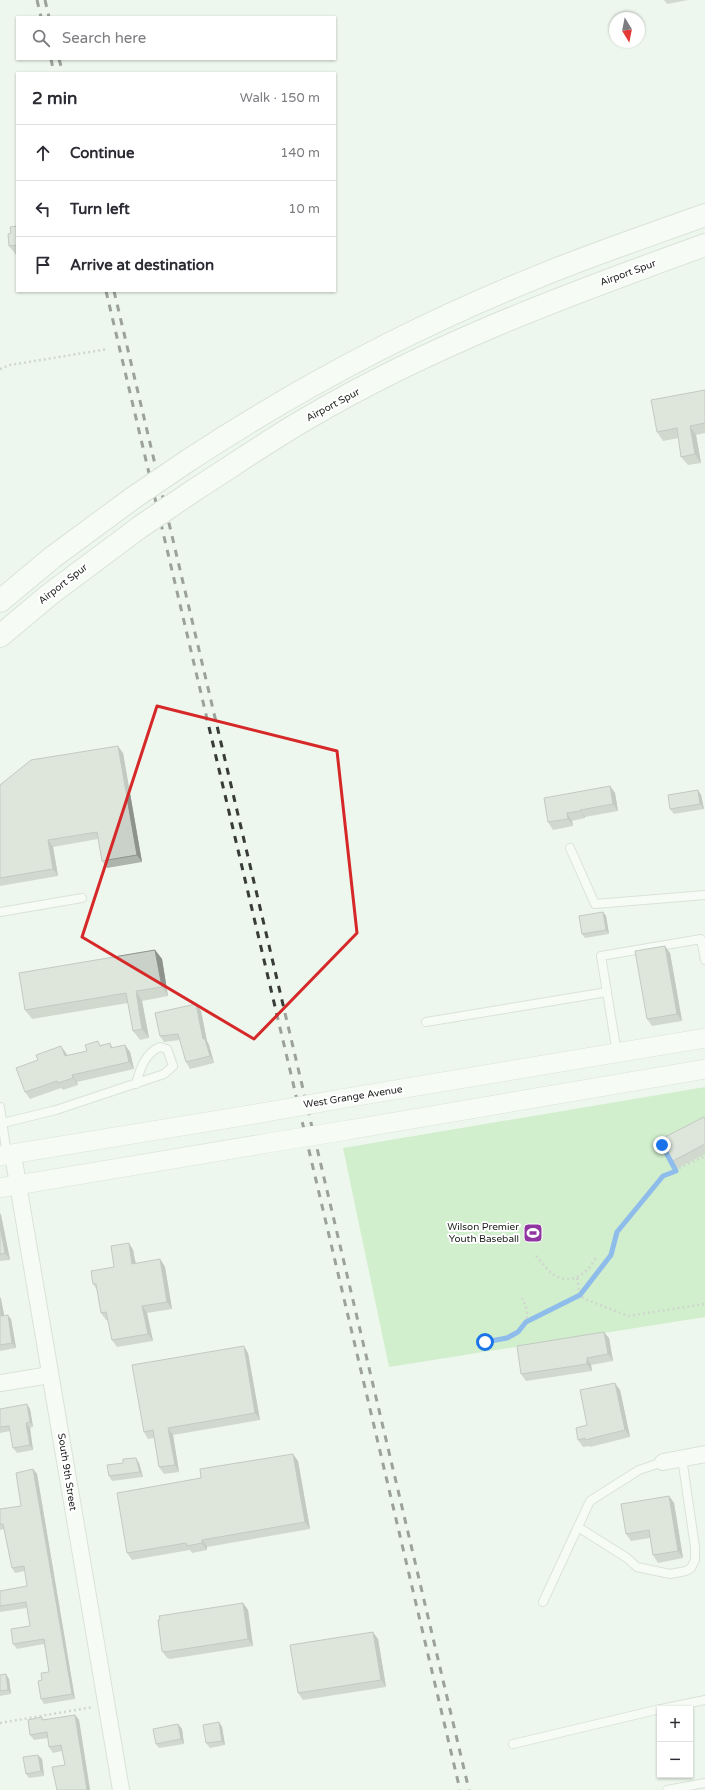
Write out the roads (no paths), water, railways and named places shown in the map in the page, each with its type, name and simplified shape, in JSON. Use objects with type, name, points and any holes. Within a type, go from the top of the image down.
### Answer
[{"type":"highway","points":[[0,601],[53,557],[133,498],[239,427],[307,387],[422,328],[531,279],[705,215]]},
{"type":"highway","name":"Airport Spur","points":[[0,636],[54,591],[140,527],[196,489],[306,419],[427,356],[594,285],[705,245]]},
{"type":"street","name":"West Grange Avenue","points":[[7,1155],[705,1038]]},
{"type":"street","points":[[617,1053],[622,1083]]},
{"type":"street","points":[[9,1186],[705,1069]]},
{"type":"street","name":"South 9th Street","points":[[7,1155],[9,1186],[50,1375],[120,1790]]},
{"type":"street","points":[[0,1383],[50,1375]]},
{"type":"street","points":[[663,1462],[705,1454]]},
{"type":"lane","points":[[570,848],[595,904],[705,894]]},
{"type":"lane","points":[[0,912],[82,898]]},
{"type":"lane","points":[[617,1053],[601,956],[702,939],[705,960]]},
{"type":"lane","points":[[426,1022],[607,992]]},
{"type":"lane","points":[[3,1124],[56,1110],[136,1084],[164,1074],[170,1071],[173,1066],[167,1049],[160,1047],[150,1054],[139,1070],[136,1084]]},
{"type":"lane","points":[[0,1107],[7,1155]]},
{"type":"lane","points":[[578,1527],[627,1558],[637,1568],[670,1574],[686,1571],[691,1568],[695,1560],[695,1547],[682,1458]]},
{"type":"lane","points":[[543,1602],[590,1501],[639,1470],[663,1462]]},
{"type":"lane","points":[[676,1706],[705,1700]]},
{"type":"lane","points":[[513,1744],[657,1710]]},
{"type":"lane","points":[[668,1790],[705,1783]]},
{"type":"railway","points":[[37,0],[41,16]]},
{"type":"railway","points":[[45,0],[49,16]]},
{"type":"railway","points":[[51,60],[54,72]]},
{"type":"railway","points":[[59,60],[63,72]]},
{"type":"railway","points":[[106,292],[460,1790]]},
{"type":"railway","points":[[114,292],[469,1790]]},
{"type":"place","name":"Wilson Premier Youth Baseball","points":[[533,1233]]}]
